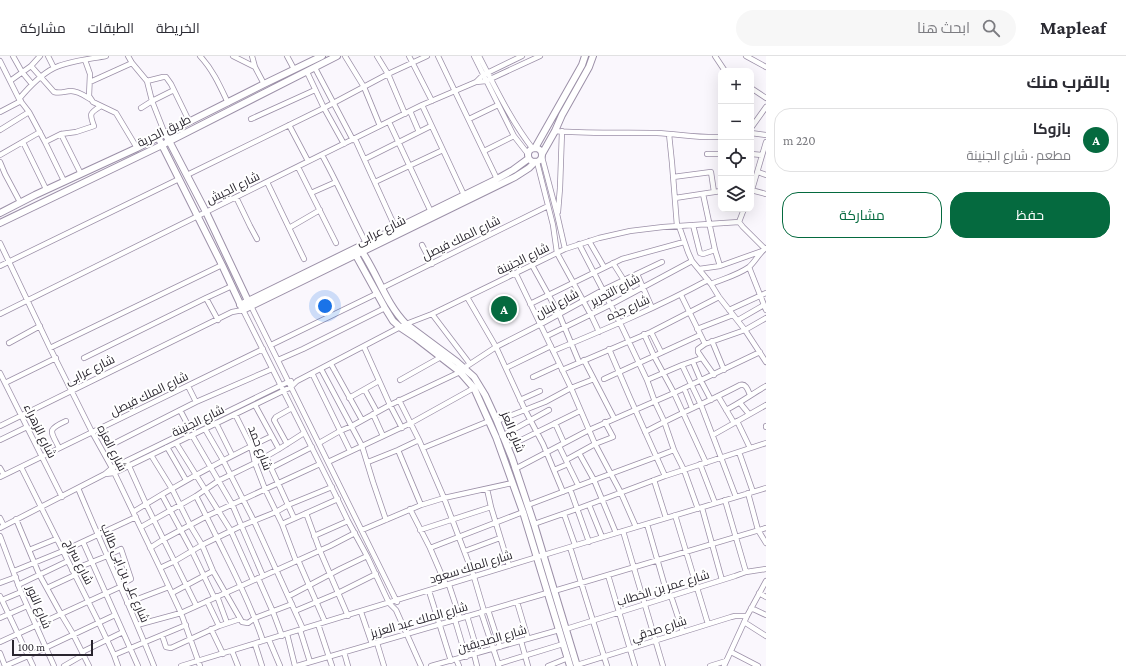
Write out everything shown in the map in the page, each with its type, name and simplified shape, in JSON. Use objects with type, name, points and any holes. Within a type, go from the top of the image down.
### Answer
[{"type":"main road","name":"طريق الحرية","points":[[0,223],[162,145],[337,56]]},
{"type":"main road","points":[[585,56],[582,65],[534,148],[529,151],[528,156],[530,161],[536,162],[540,160],[593,56]]},
{"type":"main road","name":"طريق الحرية","points":[[0,213],[46,189],[137,148],[319,57]]},
{"type":"main road","points":[[165,134],[206,212],[250,303]]},
{"type":"main road","points":[[158,137],[222,265],[241,307]]},
{"type":"main road","points":[[534,148],[539,150],[542,156]]},
{"type":"main road","name":"شارع عرابى","points":[[358,251],[366,244],[497,179],[513,170],[528,156]]},
{"type":"main road","name":"شارع عرابى","points":[[241,307],[515,177],[536,162]]},
{"type":"main road","name":"شارع العز","points":[[358,251],[404,326],[440,356],[474,377],[479,384],[497,421],[528,505],[577,665]]},
{"type":"main road","name":"شارع العز","points":[[358,251],[376,294],[392,320],[404,326],[462,370],[474,388],[496,437],[523,512],[570,666]]},
{"type":"street","points":[[12,56],[32,84]]},
{"type":"street","points":[[10,81],[31,66],[40,56]]},
{"type":"street","points":[[48,56],[54,68]]},
{"type":"street","points":[[77,56],[90,74],[90,99]]},
{"type":"street","points":[[0,112],[20,100],[32,84],[54,68],[91,58],[106,56]]},
{"type":"street","points":[[128,56],[147,81],[152,101],[165,134]]},
{"type":"street","points":[[200,56],[214,75],[228,103]]},
{"type":"street","points":[[233,56],[255,67]]},
{"type":"street","points":[[252,56],[255,67],[264,84]]},
{"type":"street","points":[[287,56],[294,69]]},
{"type":"street","points":[[345,56],[364,87],[380,126]]},
{"type":"street","points":[[377,56],[388,74],[405,114]]},
{"type":"street","points":[[410,56],[432,101]]},
{"type":"street","points":[[187,176],[334,103],[388,74],[427,56]]},
{"type":"street","points":[[438,56],[497,179]]},
{"type":"street","points":[[474,56],[486,74],[492,79],[524,138],[534,148]]},
{"type":"street","points":[[480,56],[486,74],[486,81],[514,136],[528,156]]},
{"type":"street","name":"شارع الجيش","points":[[0,314],[422,105],[476,82],[486,74],[522,56]]},
{"type":"street","name":"شارع الجيش","points":[[476,82],[492,79],[540,56]]},
{"type":"street","points":[[715,56],[723,68]]},
{"type":"street","points":[[746,56],[766,67]]},
{"type":"street","points":[[0,61],[20,100],[29,112],[40,132],[64,181]]},
{"type":"street","points":[[90,82],[132,63]]},
{"type":"street","points":[[31,66],[56,93],[60,94],[72,91],[77,92],[116,113],[137,148]]},
{"type":"street","points":[[315,68],[365,160],[396,229]]},
{"type":"street","points":[[307,72],[324,108],[344,144]]},
{"type":"street","points":[[147,81],[165,76],[171,84],[189,122]]},
{"type":"street","points":[[141,108],[174,90]]},
{"type":"street","points":[[251,119],[315,90]]},
{"type":"street","points":[[754,90],[766,98]]},
{"type":"street","points":[[422,105],[464,195]]},
{"type":"street","points":[[469,119],[498,105]]},
{"type":"street","points":[[45,142],[61,134],[76,132],[94,126],[90,117],[93,112],[101,106]]},
{"type":"street","points":[[754,124],[764,112],[766,107]]},
{"type":"street","points":[[410,111],[419,132]]},
{"type":"street","points":[[0,130],[29,112]]},
{"type":"street","points":[[389,122],[431,212]]},
{"type":"street","points":[[289,125],[308,161]]},
{"type":"street","points":[[365,160],[431,126]]},
{"type":"street","points":[[555,131],[578,133],[656,133],[718,137]]},
{"type":"street","points":[[0,155],[40,132]]},
{"type":"street","points":[[557,214],[560,188],[562,132]]},
{"type":"street","points":[[754,133],[766,135]]},
{"type":"street","points":[[61,134],[81,174]]},
{"type":"street","points":[[669,134],[678,226],[688,252],[692,261],[710,282],[719,297],[738,320],[766,360]]},
{"type":"street","points":[[484,151],[514,136]]},
{"type":"street","points":[[23,142],[46,189]]},
{"type":"street","points":[[754,183],[766,142]]},
{"type":"street","points":[[375,182],[443,150]]},
{"type":"street","points":[[707,154],[718,154]]},
{"type":"street","points":[[754,154],[762,155]]},
{"type":"street","points":[[322,155],[366,244]]},
{"type":"street","points":[[542,156],[557,214],[564,249]]},
{"type":"street","points":[[0,162],[20,202]]},
{"type":"street","points":[[536,162],[553,225],[557,253],[574,282],[599,332]]},
{"type":"street","points":[[298,167],[336,243]]},
{"type":"street","points":[[673,177],[711,172],[714,192]]},
{"type":"street","points":[[758,172],[766,175]]},
{"type":"street","points":[[0,266],[179,179]]},
{"type":"street","points":[[267,182],[304,259]]},
{"type":"street","points":[[311,193],[336,182]]},
{"type":"street","points":[[675,198],[718,191]]},
{"type":"street","points":[[754,192],[766,194]]},
{"type":"street","points":[[704,194],[715,250],[720,266]]},
{"type":"street","points":[[236,197],[257,238]]},
{"type":"street","name":"شارع الملك فيصل","points":[[382,288],[548,206]]},
{"type":"street","points":[[289,228],[320,210]]},
{"type":"street","points":[[743,212],[739,222],[764,249]]},
{"type":"street","name":"شارع الجنينة","points":[[2,527],[105,474],[112,468],[167,447],[255,405],[291,387],[297,381],[312,373],[404,326],[516,274],[564,249],[613,234],[630,231],[739,222]]},
{"type":"street","points":[[693,225],[700,253],[703,254],[715,250]]},
{"type":"street","points":[[589,241],[604,267]]},
{"type":"street","points":[[530,304],[622,259],[684,242]]},
{"type":"street","name":"شارع العزه","points":[[0,243],[50,348],[141,527],[181,613],[199,663]]},
{"type":"street","points":[[579,244],[620,323],[647,380],[674,450],[700,508],[722,580]]},
{"type":"street","points":[[422,245],[432,264]]},
{"type":"street","points":[[699,269],[720,266],[764,249]]},
{"type":"street","points":[[738,320],[765,308],[749,266],[764,249]]},
{"type":"street","name":"شارع التحرير","points":[[547,336],[591,315],[692,261]]},
{"type":"street","name":"شارع لبنان","points":[[319,443],[399,400],[462,370],[496,347],[603,290],[662,262]]},
{"type":"street","points":[[613,263],[632,293]]},
{"type":"street","points":[[50,348],[222,265]]},
{"type":"street","points":[[532,265],[559,314],[571,344],[594,378],[614,418]]},
{"type":"street","name":"شارع جده","points":[[553,351],[620,323],[710,282],[740,272],[749,266]]},
{"type":"street","points":[[516,274],[547,336],[595,444],[621,493],[636,527]]},
{"type":"street","points":[[637,274],[652,308]]},
{"type":"street","points":[[84,358],[232,286]]},
{"type":"street","points":[[729,310],[766,293]]},
{"type":"street","points":[[270,345],[376,294]]},
{"type":"street","points":[[681,295],[705,344]]},
{"type":"street","points":[[467,297],[496,347],[530,421],[547,452],[563,492]]},
{"type":"street","points":[[562,370],[651,332],[719,297]]},
{"type":"street","points":[[206,298],[218,320]]},
{"type":"street","points":[[250,303],[397,600],[396,610]]},
{"type":"street","points":[[241,307],[367,556],[389,603],[396,610],[421,666]]},
{"type":"street","name":"شارع عرابى","points":[[0,426],[218,320],[241,307]]},
{"type":"street","points":[[278,360],[385,308]]},
{"type":"street","points":[[432,314],[470,364]]},
{"type":"street","points":[[697,329],[733,315]]},
{"type":"street","points":[[714,375],[698,352],[698,349],[712,341],[744,330],[766,318]]},
{"type":"street","points":[[8,343],[40,326]]},
{"type":"street","points":[[651,332],[661,352]]},
{"type":"street","points":[[644,334],[674,393],[706,463]]},
{"type":"street","points":[[604,379],[700,335]]},
{"type":"street","points":[[712,341],[724,370]]},
{"type":"street","points":[[506,368],[551,346]]},
{"type":"street","points":[[364,347],[402,428]]},
{"type":"street","name":"شارع الملك فيصل","points":[[2,476],[263,349]]},
{"type":"street","points":[[609,349],[665,476]]},
{"type":"street","points":[[515,468],[605,422],[655,402],[760,352]]},
{"type":"street","points":[[400,380],[440,356]]},
{"type":"street","points":[[2,381],[56,358]]},
{"type":"street","points":[[647,380],[702,358]]},
{"type":"street","points":[[693,362],[711,400]]},
{"type":"street","points":[[331,364],[362,420]]},
{"type":"street","points":[[534,377],[559,365]]},
{"type":"street","points":[[682,365],[701,405],[736,497]]},
{"type":"street","points":[[115,443],[196,402],[272,369]]},
{"type":"street","points":[[321,369],[362,446],[386,520]]},
{"type":"street","name":"شارع الزهراء","points":[[0,373],[2,381],[22,415],[62,497]]},
{"type":"street","points":[[312,373],[350,451]]},
{"type":"street","points":[[497,421],[545,402],[594,378]]},
{"type":"street","name":"شارع الجنينة","points":[[105,474],[114,473],[128,463],[191,429],[288,382],[297,381]]},
{"type":"street","points":[[349,398],[379,381]]},
{"type":"street","points":[[645,432],[664,421],[701,405],[741,384],[744,385],[750,395]]},
{"type":"street","points":[[188,386],[196,402]]},
{"type":"street","points":[[726,410],[766,386]]},
{"type":"street","points":[[328,462],[402,428],[474,388]]},
{"type":"street","points":[[684,388],[692,408]]},
{"type":"street","points":[[365,390],[383,436]]},
{"type":"street","points":[[520,400],[540,391]]},
{"type":"street","points":[[718,396],[750,448]]},
{"type":"street","points":[[399,400],[420,440],[465,551],[484,611],[492,649],[498,665],[563,644]]},
{"type":"street","points":[[740,402],[749,414]]},
{"type":"street","points":[[713,435],[766,404]]},
{"type":"street","points":[[255,405],[279,450]]},
{"type":"street","points":[[287,444],[274,420],[276,417],[292,408]]},
{"type":"street","points":[[180,410],[194,434],[210,467],[232,504],[258,578]]},
{"type":"street","points":[[502,436],[549,410]]},
{"type":"street","points":[[507,447],[580,411]]},
{"type":"street","name":"شارع حمد","points":[[235,414],[251,446],[255,463],[265,489],[282,524],[324,622]]},
{"type":"street","points":[[59,448],[52,433],[52,429],[66,421]]},
{"type":"street","points":[[423,448],[489,421]]},
{"type":"street","points":[[554,470],[595,444],[613,437],[605,422]]},
{"type":"street","points":[[216,423],[232,455]]},
{"type":"street","points":[[555,423],[567,462],[578,485]]},
{"type":"street","points":[[0,440],[27,427]]},
{"type":"street","points":[[205,428],[243,499],[289,596],[302,630],[310,662]]},
{"type":"street","points":[[141,527],[196,496],[218,481],[279,450],[304,433]]},
{"type":"street","points":[[14,571],[98,535],[134,515],[146,504],[186,480],[232,455],[272,436]]},
{"type":"street","points":[[368,462],[420,440]]},
{"type":"street","points":[[176,443],[195,475],[219,510],[258,578],[284,635],[296,666]]},
{"type":"street","points":[[534,524],[603,500],[665,476],[765,443],[766,449]]},
{"type":"street","points":[[167,447],[186,480]]},
{"type":"street","points":[[271,468],[312,447]]},
{"type":"street","points":[[398,450],[421,505]]},
{"type":"street","points":[[528,505],[674,450]]},
{"type":"street","points":[[739,452],[751,493],[758,530],[766,543]]},
{"type":"street","points":[[579,453],[594,480],[616,533]]},
{"type":"street","points":[[151,454],[172,489],[202,545],[213,571],[240,619],[246,623],[292,604]]},
{"type":"street","points":[[266,457],[294,518]]},
{"type":"street","points":[[128,463],[146,504],[196,605]]},
{"type":"street","points":[[150,548],[219,510],[320,464]]},
{"type":"street","points":[[700,464],[715,503]]},
{"type":"street","name":"شارع سراج","points":[[21,467],[99,623],[118,666]]},
{"type":"street","points":[[0,468],[2,476]]},
{"type":"street","points":[[654,480],[666,518]]},
{"type":"street","points":[[362,530],[421,505],[444,498],[512,483]]},
{"type":"street","points":[[160,568],[241,526],[332,487]]},
{"type":"street","name":"شارع على بن ابى طالب","points":[[78,488],[154,666]]},
{"type":"street","points":[[487,488],[491,508],[508,566]]},
{"type":"street","points":[[570,488],[589,542]]},
{"type":"street","name":"شارع الملك سعود","points":[[181,666],[199,663],[222,654],[324,622],[348,616],[536,557],[766,488]]},
{"type":"street","points":[[162,495],[216,597],[227,623]]},
{"type":"street","points":[[196,496],[255,618],[263,641]]},
{"type":"street","points":[[282,524],[338,499]]},
{"type":"street","points":[[725,500],[746,572]]},
{"type":"street","points":[[589,504],[602,537]]},
{"type":"street","points":[[420,530],[491,508]]},
{"type":"street","points":[[410,509],[448,585],[458,619],[466,657]]},
{"type":"street","points":[[430,548],[523,512]]},
{"type":"street","points":[[306,513],[320,551],[348,616]]},
{"type":"street","points":[[564,514],[581,583],[607,666]]},
{"type":"street","points":[[675,516],[708,624]]},
{"type":"street","points":[[0,518],[2,527]]},
{"type":"street","points":[[16,519],[39,574],[73,634],[88,666]]},
{"type":"street","points":[[314,536],[348,521]]},
{"type":"street","points":[[648,524],[658,561],[683,632]]},
{"type":"street","points":[[554,591],[766,528]]},
{"type":"street","points":[[623,531],[663,666]]},
{"type":"street","points":[[137,625],[181,613],[320,551],[355,533]]},
{"type":"street","name":"شارع النور","points":[[0,536],[18,585],[54,666]]},
{"type":"street","points":[[465,551],[500,538]]},
{"type":"street","points":[[29,550],[56,539]]},
{"type":"street","points":[[83,542],[138,666]]},
{"type":"street","points":[[0,642],[88,602],[131,579],[121,549],[72,570]]},
{"type":"street","points":[[289,596],[367,556]]},
{"type":"street","points":[[18,585],[68,561]]},
{"type":"street","name":"شارع عمر بن الخطاب","points":[[566,629],[746,572],[766,570]]},
{"type":"street","points":[[172,593],[213,571]]},
{"type":"street","points":[[295,611],[338,593],[376,574]]},
{"type":"street","points":[[47,588],[75,575]]},
{"type":"street","points":[[608,575],[635,666]]},
{"type":"street","points":[[0,583],[16,577]]},
{"type":"street","points":[[710,666],[725,664],[751,608],[766,582]]},
{"type":"street","points":[[127,602],[169,587]]},
{"type":"street","points":[[429,591],[454,660],[459,666]]},
{"type":"street","points":[[21,592],[1,598],[33,666]]},
{"type":"street","name":"شارع الملك عبد العزيز","points":[[296,666],[547,593]]},
{"type":"street","points":[[759,593],[766,597]]},
{"type":"street","points":[[207,601],[219,626]]},
{"type":"street","points":[[516,602],[528,639]]},
{"type":"street","points":[[0,618],[27,606]]},
{"type":"street","points":[[751,608],[766,615]]},
{"type":"street","points":[[484,611],[500,647]]},
{"type":"street","points":[[361,612],[384,666]]},
{"type":"street","points":[[0,653],[5,666],[115,615]]},
{"type":"street","points":[[467,616],[476,654],[477,666]]},
{"type":"street","name":"شارع صدقي","points":[[577,665],[735,616],[747,616]]},
{"type":"street","points":[[162,635],[166,646],[169,648],[211,629],[240,619]]},
{"type":"street","points":[[744,622],[766,636]]},
{"type":"street","points":[[318,624],[332,666]]},
{"type":"street","points":[[114,656],[186,625]]},
{"type":"street","points":[[211,629],[222,654]]},
{"type":"street","name":"شارع الصديقين","points":[[431,666],[559,630]]},
{"type":"street","points":[[66,666],[83,653],[123,632]]},
{"type":"street","points":[[269,640],[280,666]]},
{"type":"street","points":[[521,641],[528,666]]},
{"type":"street","points":[[255,644],[262,666]]},
{"type":"street","points":[[232,651],[238,666]]},
{"type":"street","points":[[344,652],[348,666]]},
{"type":"street","points":[[731,652],[758,666]]},
{"type":"street","points":[[548,666],[568,658]]},
{"type":"street","points":[[317,660],[319,666]]},
{"type":"street","points":[[509,661],[511,666]]},
{"type":"place","name":"بازوكا","points":[[504,309]]}]
